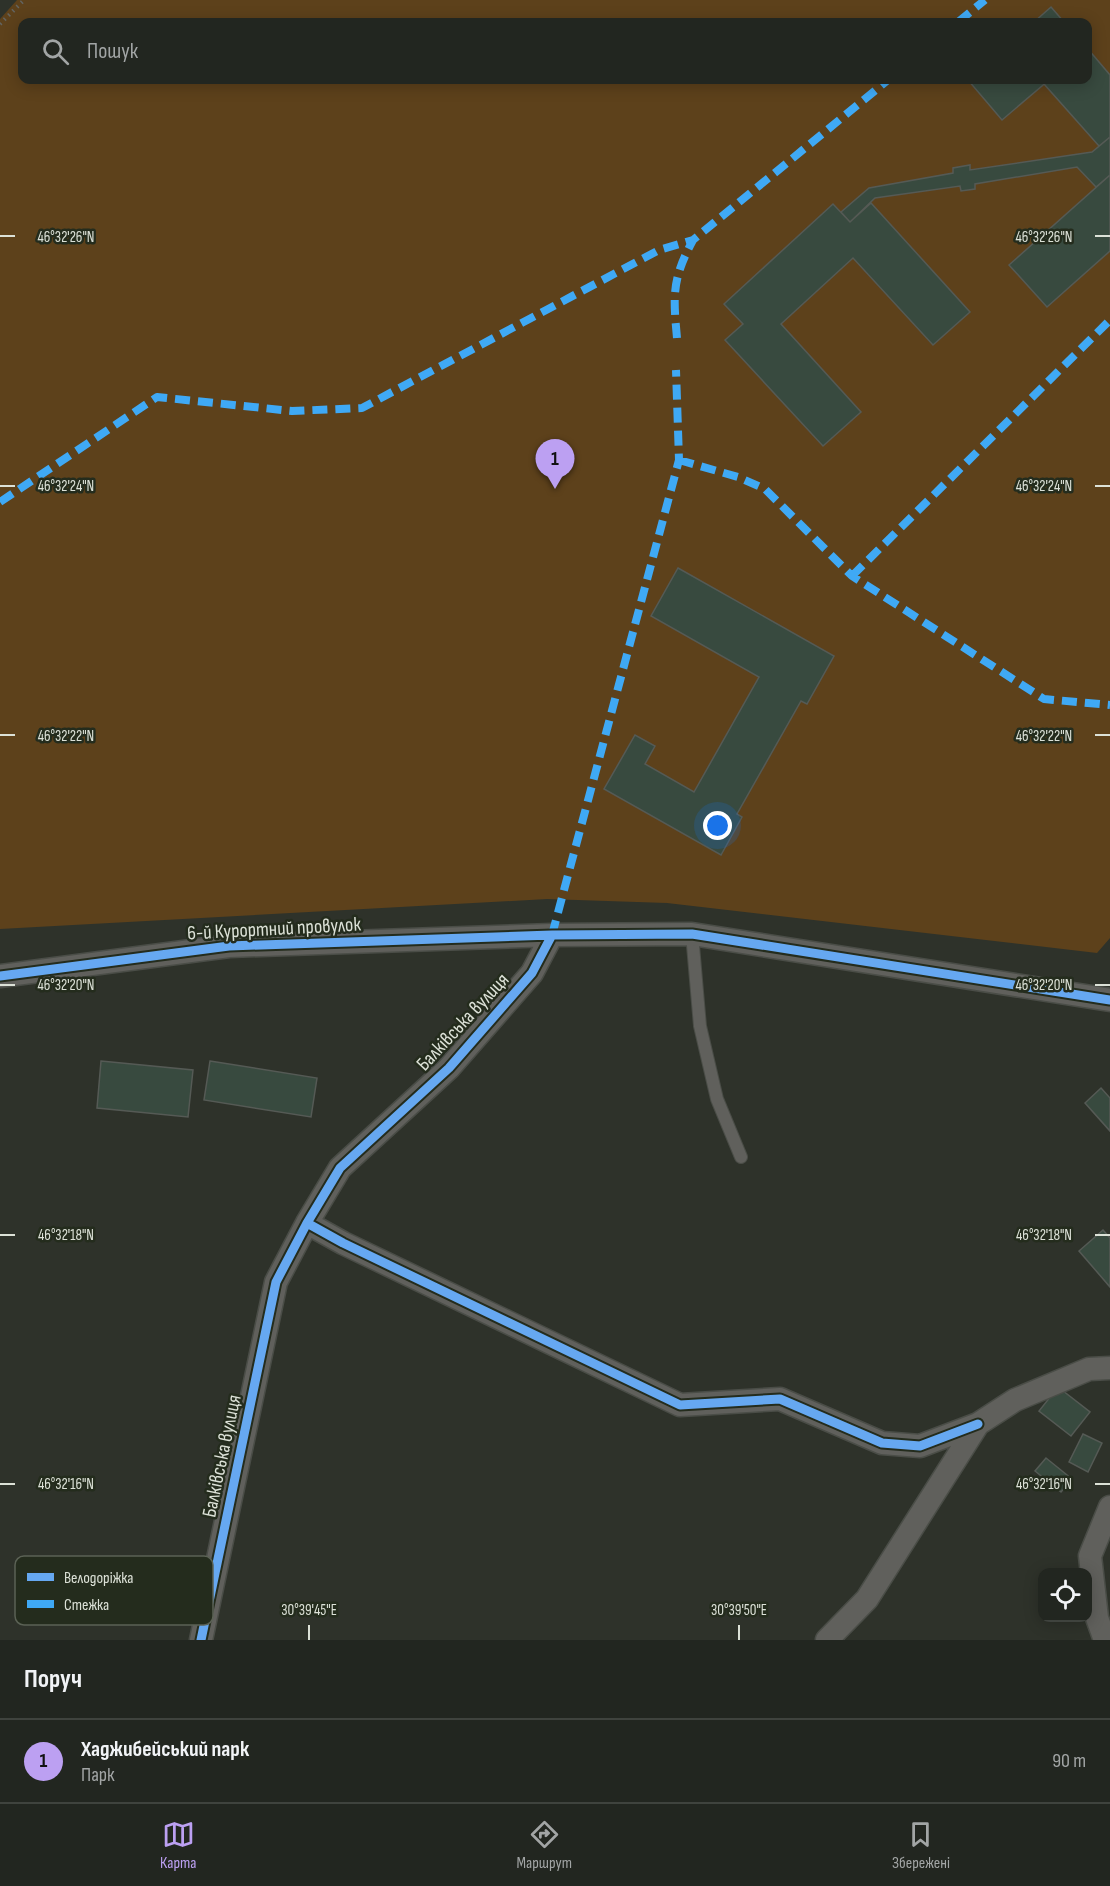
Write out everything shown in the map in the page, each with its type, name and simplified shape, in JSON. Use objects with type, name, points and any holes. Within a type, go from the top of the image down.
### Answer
[{"type":"street","points":[[552,935],[692,934],[1110,1000]]},
{"type":"street","name":"6-й Курортний провулок","points":[[0,976],[229,946],[552,935]]},
{"type":"street","name":"Балківська вулиця","points":[[213,1583],[276,1282],[307,1223],[340,1168],[449,1068],[532,973],[552,935]]},
{"type":"street","points":[[307,1223],[343,1243],[680,1405],[780,1399],[882,1443],[920,1446],[978,1424],[1015,1400],[1089,1369],[1110,1368]]},
{"type":"street","points":[[827,1640],[867,1599],[978,1424]]},
{"type":"street","points":[[1105,1640],[1097,1617],[1090,1556],[1110,1507]]},
{"type":"street","name":"Балківська вулиця","points":[[201,1640],[204,1625]]},
{"type":"lane","points":[[692,934],[700,1026],[717,1099],[741,1157]]},
{"type":"path","points":[[0,24],[24,0]]},
{"type":"shaded area","points":[[17,0],[1110,0],[1110,938],[1097,953],[667,903],[547,899],[0,929],[0,19]]},
{"type":"building","points":[[1051,7],[1061,18],[1039,18]]},
{"type":"building","points":[[1092,54],[1110,75],[1110,137],[1099,146],[1044,84],[1092,84]]},
{"type":"building","points":[[971,84],[1044,84],[1002,120]]},
{"type":"building","points":[[1110,137],[1110,175],[1096,187],[1077,167],[975,184],[975,189],[961,191],[960,186],[875,198],[850,222],[841,212],[869,188],[953,173],[953,168],[970,165],[970,170],[1092,152]]},
{"type":"building","points":[[1110,175],[1110,251],[1047,307],[1009,265]]},
{"type":"building","points":[[871,203],[970,312],[933,345],[853,258],[781,324],[861,412],[823,446],[725,340],[743,324],[724,304],[833,204],[850,222]]},
{"type":"building","points":[[678,568],[834,656],[807,704],[801,701],[737,814],[742,817],[721,855],[604,789],[635,735],[655,746],[645,764],[694,792],[759,677],[651,616]]},
{"type":"building","points":[[101,1061],[193,1070],[188,1117],[97,1108]]},
{"type":"building","points":[[210,1061],[317,1078],[311,1117],[204,1100]]},
{"type":"building","points":[[1101,1088],[1110,1098],[1110,1131],[1085,1103]]},
{"type":"building","points":[[1103,1230],[1110,1238],[1110,1287],[1079,1251]]},
{"type":"building","points":[[1058,1387],[1090,1412],[1071,1436],[1039,1411]]},
{"type":"building","points":[[1083,1434],[1102,1443],[1088,1472],[1069,1462]]},
{"type":"building","points":[[1046,1458],[1072,1479],[1061,1492],[1035,1471]]},
{"type":"marked path","points":[[963,18],[985,0]]},
{"type":"marked path","points":[[677,338],[676,288],[681,266],[693,240],[883,84]]},
{"type":"marked path","points":[[0,502],[157,397],[292,411],[362,408],[659,250],[693,240]]},
{"type":"marked path","points":[[852,576],[1110,320]]},
{"type":"marked path","points":[[552,935],[679,460],[676,370]]},
{"type":"marked path","points":[[679,460],[738,477],[765,489],[852,576],[1044,699],[1110,705]]},
{"type":"cycle path","points":[[213,1583],[276,1282],[307,1223],[340,1168],[449,1068],[532,973],[552,935],[692,934],[1110,1000]]},
{"type":"cycle path","points":[[0,976],[229,946],[552,935]]},
{"type":"cycle path","points":[[307,1223],[343,1243],[680,1405],[780,1399],[882,1443],[920,1446],[978,1424]]},
{"type":"cycle path","points":[[201,1640],[204,1625]]},
{"type":"place","name":"Хаджибейський парк","points":[[555,489]]}]
